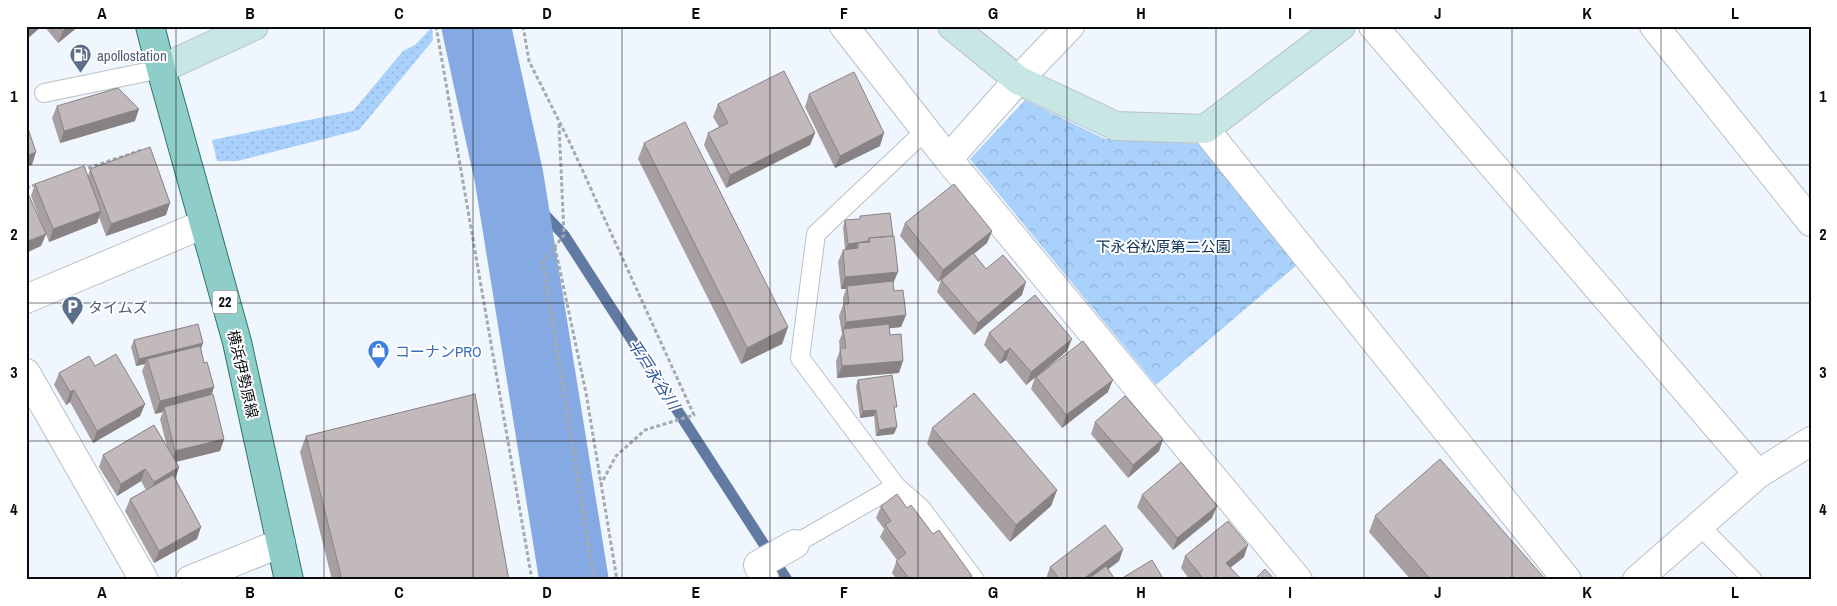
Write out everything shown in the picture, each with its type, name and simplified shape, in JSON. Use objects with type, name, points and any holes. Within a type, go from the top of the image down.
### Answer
[{"type":"main road","name":"横浜伊勢原線","points":[[150,26],[237,342],[289,580]]},
{"type":"street","points":[[161,69],[254,26]]},
{"type":"street","points":[[844,26],[948,159],[1298,580]]},
{"type":"street","points":[[952,26],[1018,80],[1116,126],[1205,129],[1341,26]]},
{"type":"street","points":[[948,159],[1018,80],[1070,26]]},
{"type":"street","points":[[1373,26],[1758,474]]},
{"type":"street","points":[[1654,26],[1810,218]]},
{"type":"street","points":[[1205,129],[1567,580]]},
{"type":"street","points":[[26,299],[204,224]]},
{"type":"street","points":[[26,373],[144,580]]},
{"type":"street","points":[[1637,580],[1758,474],[1811,441]]},
{"type":"street","points":[[190,580],[281,543]]},
{"type":"street","points":[[761,572],[795,544]]},
{"type":"lane","points":[[44,93],[161,69]]},
{"type":"lane","points":[[926,130],[816,234],[800,358],[896,486],[920,508],[975,580]]},
{"type":"lane","points":[[795,544],[896,486]]},
{"type":"lane","points":[[1699,526],[1753,580]]},
{"type":"path","points":[[436,26],[532,580]]},
{"type":"path","points":[[523,26],[529,62],[559,121],[694,415],[645,430],[616,456],[601,484]]},
{"type":"path","points":[[559,121],[564,235],[543,262],[594,580]]},
{"type":"path","points":[[81,170],[157,146],[167,151],[183,147]]},
{"type":"path","points":[[26,188],[44,182]]},
{"type":"path","points":[[555,247],[586,393],[617,580]]},
{"type":"green space","points":[[432,27],[433,40],[359,130],[237,161],[217,161],[212,140],[353,111],[403,51],[415,45]]},
{"type":"green space","name":"下永谷松原第二公園","points":[[1025,100],[1105,139],[1202,144],[1297,265],[1156,385],[970,159]]},
{"type":"building","points":[[59,26],[69,26],[63,31]]},
{"type":"building","points":[[784,71],[815,133],[730,175],[708,133],[728,123],[718,104]]},
{"type":"building","points":[[854,72],[884,133],[840,156],[809,94]]},
{"type":"building","points":[[118,88],[139,109],[64,131],[57,106]]},
{"type":"building","points":[[685,122],[788,327],[747,348],[644,143]]},
{"type":"building","points":[[26,123],[36,152],[26,156]]},
{"type":"building","points":[[150,147],[170,203],[111,224],[90,169]]},
{"type":"building","points":[[84,166],[101,211],[53,229],[35,184]]},
{"type":"building","points":[[954,184],[992,231],[943,270],[905,223]]},
{"type":"building","points":[[26,189],[46,234],[26,242]]},
{"type":"building","points":[[890,213],[893,236],[869,238],[868,241],[848,244],[845,220],[860,219],[860,216]]},
{"type":"building","points":[[894,236],[898,272],[845,277],[843,250],[858,248],[858,243],[870,242],[869,238]]},
{"type":"building","points":[[973,253],[986,269],[1003,255],[1026,282],[978,323],[941,280]]},
{"type":"building","points":[[893,281],[894,291],[903,290],[906,315],[846,322],[844,304],[849,304],[847,286]]},
{"type":"building","points":[[1035,295],[1072,339],[1031,372],[1010,348],[1005,352],[989,333]]},
{"type":"building","points":[[198,324],[203,343],[139,359],[134,340]]},
{"type":"building","points":[[889,324],[890,335],[901,334],[903,361],[842,366],[840,348],[846,348],[843,329]]},
{"type":"building","points":[[1083,341],[1113,380],[1066,415],[1036,377]]},
{"type":"building","points":[[200,346],[204,363],[207,362],[214,387],[160,401],[147,359]]},
{"type":"building","points":[[116,354],[145,404],[97,431],[74,390],[70,392],[59,373],[89,356],[95,366]]},
{"type":"building","points":[[892,375],[897,407],[894,407],[897,427],[879,430],[876,410],[863,411],[858,380]]},
{"type":"building","points":[[974,393],[1057,490],[1016,525],[932,428]]},
{"type":"building","points":[[213,394],[224,439],[175,451],[164,407]]},
{"type":"building","points":[[475,394],[509,580],[342,580],[306,436]]},
{"type":"building","points":[[1125,396],[1163,439],[1133,465],[1095,422]]},
{"type":"building","points":[[154,425],[179,467],[154,482],[145,469],[121,484],[103,455]]},
{"type":"building","points":[[1440,459],[1546,580],[1431,580],[1375,516]]},
{"type":"building","points":[[1181,462],[1217,506],[1177,538],[1142,495]]},
{"type":"building","points":[[173,475],[201,527],[159,551],[130,499]]},
{"type":"building","points":[[897,494],[907,508],[911,505],[933,534],[939,530],[972,576],[966,580],[910,580],[896,561],[906,553],[885,525],[891,521],[881,506]]},
{"type":"building","points":[[1228,521],[1248,545],[1226,563],[1241,579],[1199,580],[1202,577],[1185,556]]},
{"type":"building","points":[[1105,525],[1123,549],[1082,580],[1060,580],[1050,567]]},
{"type":"building","points":[[1152,560],[1164,580],[1119,580]]},
{"type":"building","points":[[1106,566],[1114,578],[1113,580],[1087,580]]},
{"type":"building","points":[[1265,569],[1275,580],[1254,580]]},
{"type":"waterway","name":"平戸永谷川","points":[[476,26],[509,177],[574,580]]},
{"type":"waterway","name":"平戸永谷川","points":[[509,177],[564,235],[787,580]]},
{"type":"place","name":"apollostation","points":[[81,74]]},
{"type":"place","name":"タイムズ","points":[[72,326]]},
{"type":"place","name":"コーナンPRO","points":[[379,370]]}]
